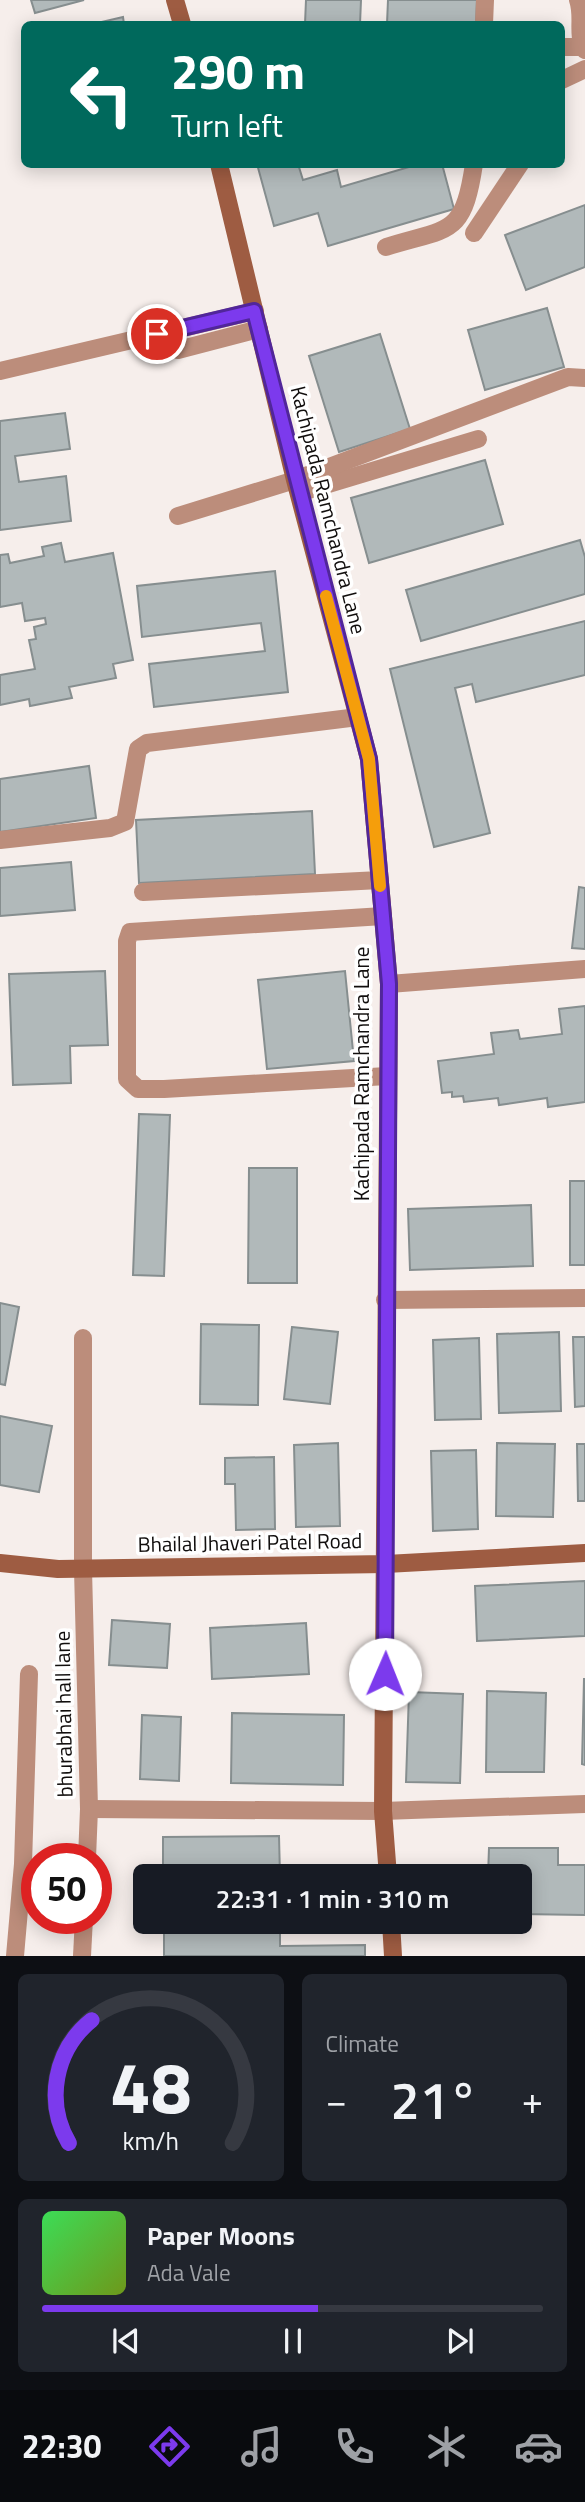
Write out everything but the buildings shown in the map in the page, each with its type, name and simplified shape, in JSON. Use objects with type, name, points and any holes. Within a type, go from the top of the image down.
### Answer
[{"type":"main road","points":[[175,0],[181,21]]},
{"type":"main road","name":"Kachipada Ramchandra Lane","points":[[220,168],[297,487],[369,759],[389,984],[383,1811],[387,1864]]},
{"type":"main road","name":"Bhailal Jhaveri Patel Road","points":[[0,1563],[83,1569],[386,1564],[585,1553]]},
{"type":"main road","points":[[392,1934],[393,1956]]},
{"type":"street","points":[[484,21],[485,0]]},
{"type":"street","points":[[578,0],[581,8],[580,41],[584,48]]},
{"type":"street","points":[[565,47],[584,48]]},
{"type":"street","points":[[565,79],[585,69]]},
{"type":"street","points":[[386,247],[451,227],[461,216],[469,196],[473,168]]},
{"type":"street","points":[[474,233],[517,168]]},
{"type":"street","points":[[0,371],[254,311]]},
{"type":"street","points":[[178,351],[259,329]]},
{"type":"street","points":[[297,487],[568,377],[585,378]]},
{"type":"street","points":[[178,516],[478,439]]},
{"type":"street","points":[[0,839],[110,828],[125,822],[138,749],[147,743],[358,717]]},
{"type":"street","points":[[143,892],[380,880]]},
{"type":"street","points":[[383,916],[130,932],[127,940],[127,1079],[138,1089],[387,1076]]},
{"type":"street","points":[[389,984],[585,969]]},
{"type":"street","points":[[385,1300],[585,1298]]},
{"type":"street","name":"bhurabhai hall lane","points":[[83,1338],[83,1569],[89,1809],[87,1843]]},
{"type":"street","points":[[15,1956],[23,1864],[29,1674]]},
{"type":"street","points":[[89,1809],[383,1811],[585,1804]]},
{"type":"street","points":[[82,1956],[83,1934]]},
{"type":"slow traffic","points":[[326,596],[369,759],[380,886]]},
{"type":"route","points":[[157,334],[254,311],[295,480],[369,759],[389,984],[385,1300],[385,1674]]}]
